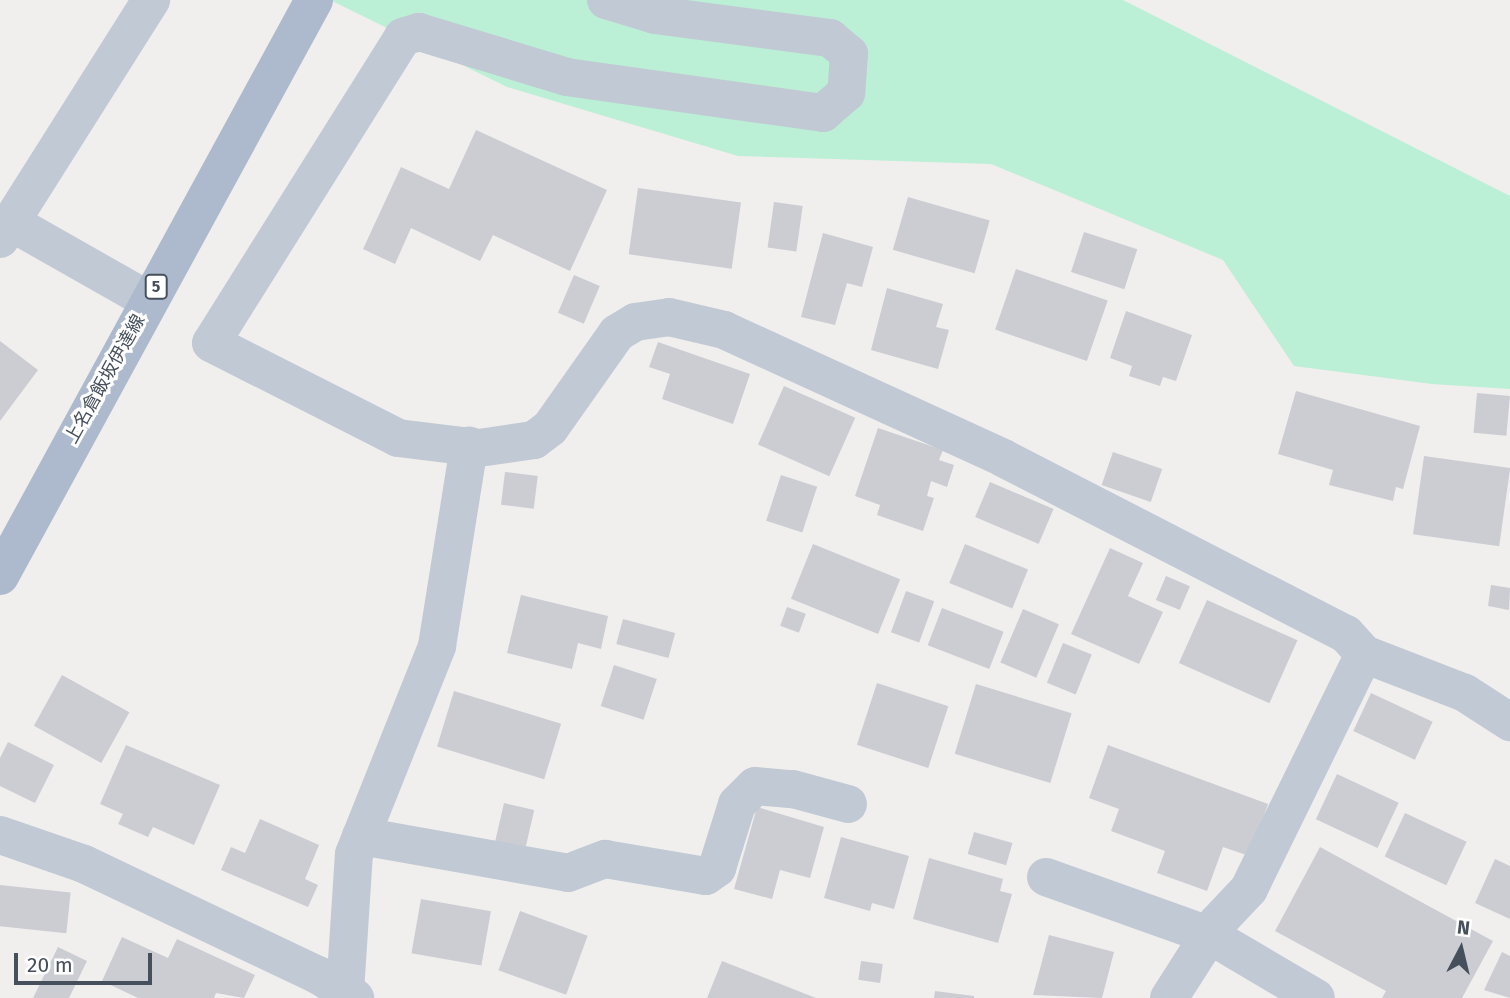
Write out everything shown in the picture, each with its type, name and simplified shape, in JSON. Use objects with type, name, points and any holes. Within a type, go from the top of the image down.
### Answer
[{"type":"main road","name":"上名倉飯坂伊達線","points":[[0,576],[148,300],[314,0]]},
{"type":"street","points":[[148,300],[7,232],[151,0]]},
{"type":"street","points":[[606,0],[655,15],[830,38],[849,54],[846,93],[823,113],[567,77],[419,32],[403,37],[211,343],[398,438],[469,446],[534,440],[562,415],[617,333],[635,322],[669,317],[723,330],[1003,458],[1346,634],[1364,654],[1465,693],[1510,722]]},
{"type":"street","points":[[350,995],[354,854],[437,646],[469,446]]},
{"type":"street","points":[[1169,998],[1209,935],[1249,889],[1364,654]]},
{"type":"street","points":[[360,836],[395,846],[568,873],[605,859],[706,876],[717,868],[737,804],[755,786],[793,789],[848,804]]},
{"type":"street","points":[[0,835],[84,864],[318,975],[350,995]]},
{"type":"street","points":[[1046,877],[1209,935],[1316,998]]},
{"type":"green space","points":[[330,0],[1123,0],[1510,196],[1510,389],[1432,384],[1294,366],[1223,260],[991,164],[738,156],[507,87]]},
{"type":"building","points":[[476,130],[607,190],[570,271],[493,235],[480,261],[411,228],[395,264],[363,249],[401,167],[449,189]]},
{"type":"building","points":[[638,188],[741,202],[732,269],[629,254]]},
{"type":"building","points":[[908,197],[990,220],[975,273],[893,250]]},
{"type":"building","points":[[774,202],[803,206],[796,252],[768,248]]},
{"type":"building","points":[[1084,232],[1137,249],[1124,289],[1071,272]]},
{"type":"building","points":[[823,233],[873,247],[862,287],[847,283],[835,325],[801,317]]},
{"type":"building","points":[[1016,269],[1108,301],[1087,361],[995,330]]},
{"type":"building","points":[[574,275],[600,286],[584,324],[558,313]]},
{"type":"building","points":[[887,288],[943,304],[936,327],[949,330],[938,369],[871,350]]},
{"type":"building","points":[[1126,311],[1192,335],[1176,381],[1163,377],[1160,386],[1129,376],[1132,366],[1110,358]]},
{"type":"building","points":[[0,341],[38,370],[0,421]]},
{"type":"building","points":[[658,342],[750,374],[733,424],[662,399],[670,374],[649,367]]},
{"type":"building","points":[[784,386],[855,418],[829,476],[758,444]]},
{"type":"building","points":[[1296,391],[1420,426],[1403,489],[1396,487],[1393,501],[1329,485],[1333,470],[1278,454]]},
{"type":"building","points":[[1477,393],[1510,396],[1506,436],[1474,433]]},
{"type":"building","points":[[878,428],[943,450],[939,460],[954,465],[947,487],[931,481],[927,496],[934,498],[923,531],[877,515],[880,505],[855,496]]},
{"type":"building","points":[[1113,452],[1162,469],[1151,502],[1102,485]]},
{"type":"building","points":[[1424,456],[1510,468],[1499,546],[1413,534]]},
{"type":"building","points":[[505,472],[538,476],[534,509],[501,505]]},
{"type":"building","points":[[781,475],[817,487],[802,532],[766,521]]},
{"type":"building","points":[[990,482],[1054,509],[1039,544],[975,517]]},
{"type":"building","points":[[813,544],[900,579],[878,634],[791,599]]},
{"type":"building","points":[[965,544],[1028,569],[1012,608],[949,583]]},
{"type":"building","points":[[1110,548],[1143,563],[1128,596],[1163,612],[1139,664],[1071,634]]},
{"type":"building","points":[[1166,576],[1190,586],[1180,610],[1156,600]]},
{"type":"building","points":[[1491,585],[1510,588],[1509,610],[1488,606]]},
{"type":"building","points":[[906,591],[934,601],[919,643],[891,632]]},
{"type":"building","points":[[521,595],[608,616],[601,649],[578,643],[572,669],[507,653]]},
{"type":"building","points":[[1207,600],[1297,640],[1269,703],[1179,663]]},
{"type":"building","points":[[787,607],[806,614],[799,633],[780,626]]},
{"type":"building","points":[[942,608],[1004,632],[989,669],[928,645]]},
{"type":"building","points":[[1023,609],[1059,624],[1036,678],[1000,662]]},
{"type":"building","points":[[623,619],[675,633],[668,658],[616,644]]},
{"type":"building","points":[[1063,643],[1092,655],[1076,694],[1047,683]]},
{"type":"building","points":[[614,665],[657,679],[644,720],[601,706]]},
{"type":"building","points":[[62,675],[129,712],[101,763],[34,726]]},
{"type":"building","points":[[877,683],[948,706],[928,768],[857,745]]},
{"type":"building","points":[[976,684],[1072,713],[1050,783],[955,754]]},
{"type":"building","points":[[454,691],[561,724],[544,779],[437,746]]},
{"type":"building","points":[[1371,693],[1433,722],[1415,760],[1353,731]]},
{"type":"building","points":[[8,742],[54,765],[35,803],[0,786],[0,758]]},
{"type":"building","points":[[126,745],[220,785],[194,845],[153,827],[148,837],[118,824],[123,814],[100,804]]},
{"type":"building","points":[[1108,745],[1268,804],[1249,856],[1223,847],[1207,891],[1157,873],[1165,851],[1111,831],[1119,809],[1089,798]]},
{"type":"building","points":[[1337,774],[1399,803],[1377,848],[1316,819]]},
{"type":"building","points":[[504,803],[534,810],[525,851],[495,844]]},
{"type":"building","points":[[757,807],[824,827],[810,878],[780,870],[772,899],[734,889]]},
{"type":"building","points":[[1405,813],[1467,842],[1446,885],[1385,857]]},
{"type":"building","points":[[260,819],[319,845],[305,879],[318,885],[308,907],[221,870],[231,847],[245,853]]},
{"type":"building","points":[[974,832],[1012,843],[1006,865],[968,854]]},
{"type":"building","points":[[841,837],[909,856],[894,909],[872,903],[870,911],[824,898]]},
{"type":"building","points":[[1320,847],[1493,941],[1462,998],[1382,998],[1386,991],[1275,931]]},
{"type":"building","points":[[929,858],[1003,879],[1000,891],[1012,894],[998,943],[913,919]]},
{"type":"building","points":[[1495,859],[1510,866],[1510,919],[1475,903]]},
{"type":"building","points":[[0,885],[71,892],[66,933],[0,926]]},
{"type":"building","points":[[421,899],[491,911],[481,965],[411,953]]},
{"type":"building","points":[[520,911],[588,936],[566,995],[498,970]]},
{"type":"building","points":[[1049,935],[1114,952],[1102,998],[1033,995]]},
{"type":"building","points":[[122,937],[168,958],[177,939],[255,975],[244,998],[216,993],[214,998],[138,998],[102,981]]},
{"type":"building","points":[[58,947],[87,961],[69,998],[33,998]]},
{"type":"building","points":[[1502,952],[1510,956],[1510,998],[1484,990]]},
{"type":"building","points":[[722,961],[816,998],[707,998]]},
{"type":"building","points":[[861,961],[883,964],[880,983],[858,980]]},
{"type":"building","points":[[935,991],[974,996],[974,998],[934,998]]}]
